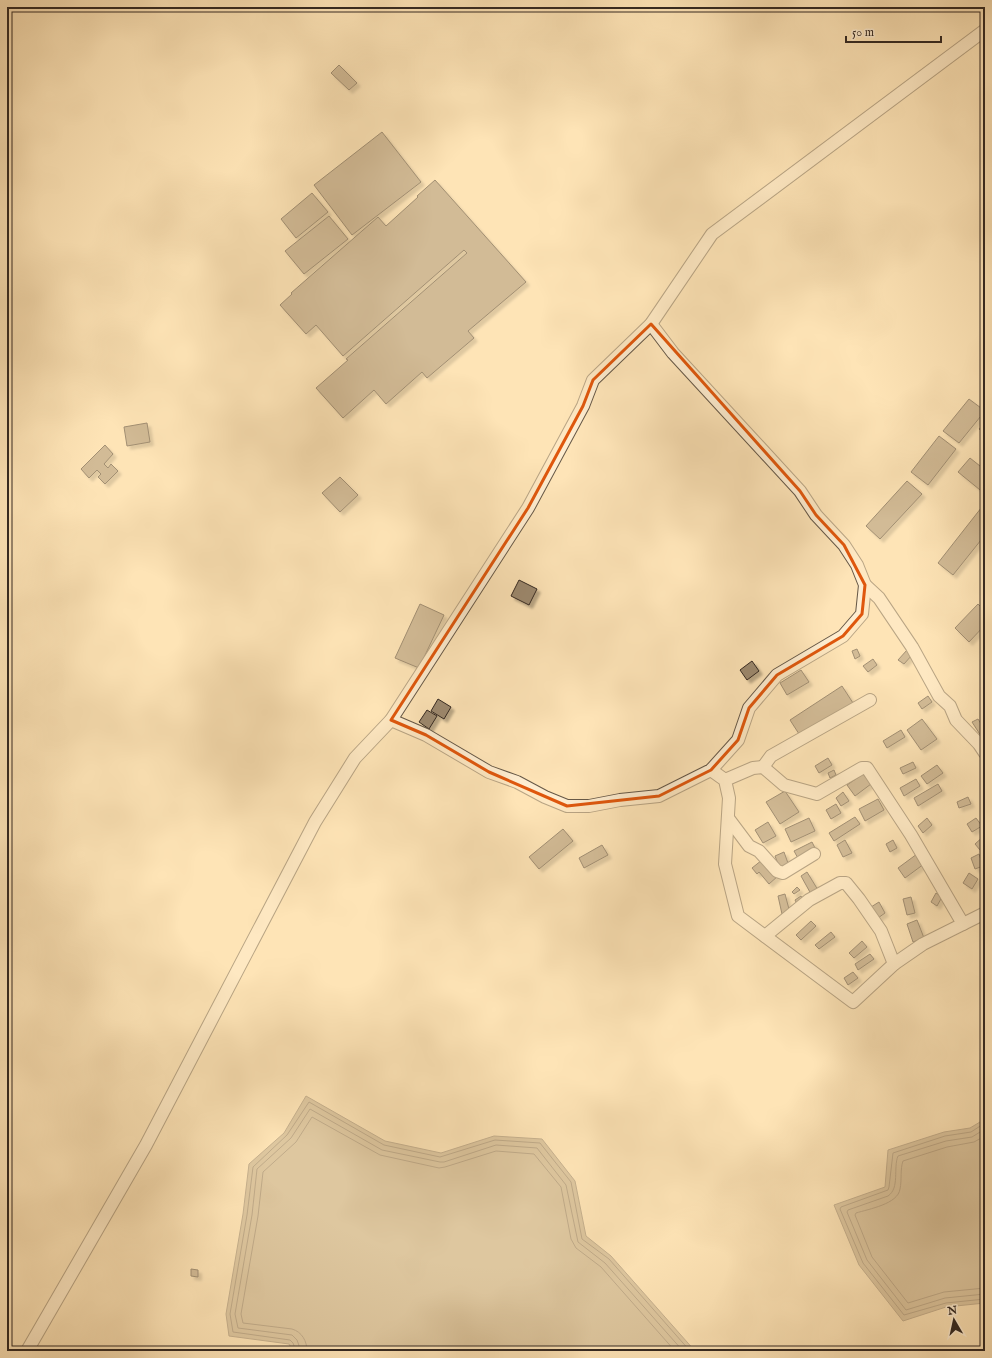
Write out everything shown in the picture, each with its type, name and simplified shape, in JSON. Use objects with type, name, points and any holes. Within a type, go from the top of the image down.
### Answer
[{"type":"street","points":[[27,1351],[146,1145],[315,822],[355,758],[391,720],[528,508],[583,406],[593,380],[650,324],[712,234],[985,30]]},
{"type":"street","points":[[650,324],[673,352],[800,491],[816,515],[844,545],[857,565],[865,585],[879,598],[912,647],[939,696],[950,706],[956,720],[979,744],[985,753]]},
{"type":"street","points":[[391,720],[426,735],[489,772],[517,782],[545,797],[567,806],[589,806],[620,800],[658,796],[711,770],[738,740],[749,708],[777,675],[842,636],[862,614],[865,585]]},
{"type":"street","points":[[763,767],[771,756],[870,700]]},
{"type":"street","points":[[725,780],[753,768],[763,767],[784,785],[817,794],[862,768],[867,768],[911,835],[963,924]]},
{"type":"street","points":[[711,770],[725,780],[730,798],[725,864],[738,916],[853,1002],[894,964],[923,944],[985,913]]},
{"type":"street","points":[[728,818],[749,846],[759,851],[777,872],[783,873],[814,854]]},
{"type":"street","points":[[765,936],[809,900],[840,882],[846,883],[881,931],[894,964]]},
{"type":"highlighted area","points":[[651,324],[800,491],[816,515],[844,545],[865,585],[862,614],[843,636],[777,675],[749,708],[738,740],[711,770],[659,796],[567,806],[489,772],[426,735],[391,720],[528,508],[583,406],[593,380]]},
{"type":"water","points":[[306,1096],[385,1141],[441,1153],[494,1136],[542,1139],[575,1181],[586,1236],[611,1256],[695,1351],[293,1351],[289,1344],[229,1336],[226,1314],[243,1214],[249,1164],[284,1133]]},
{"type":"water","points":[[985,1119],[985,1303],[946,1307],[903,1321],[859,1265],[834,1205],[885,1187],[888,1150],[944,1132],[970,1128]]},
{"type":"building","points":[[339,65],[357,83],[349,90],[331,73]]},
{"type":"building","points":[[382,132],[421,182],[352,235],[314,185]]},
{"type":"building","points":[[435,180],[526,282],[468,331],[474,338],[427,378],[422,372],[386,404],[374,390],[343,418],[316,388],[348,360],[346,359],[467,253],[464,250],[343,356],[316,325],[306,334],[280,305],[292,294],[291,293],[378,217],[386,226]]},
{"type":"building","points":[[312,193],[328,212],[296,238],[281,219]]},
{"type":"building","points":[[329,216],[348,239],[304,274],[285,251]]},
{"type":"building","points":[[969,399],[985,411],[959,443],[943,431]]},
{"type":"building","points":[[985,422],[985,435],[979,429]]},
{"type":"building","points":[[147,423],[150,442],[127,446],[124,427]]},
{"type":"building","points":[[939,436],[956,449],[928,485],[911,472]]},
{"type":"building","points":[[105,445],[113,454],[104,464],[108,468],[111,464],[118,471],[105,484],[98,477],[101,474],[97,470],[89,478],[81,469]]},
{"type":"building","points":[[970,458],[985,470],[985,494],[958,472]]},
{"type":"building","points":[[340,477],[358,495],[340,512],[322,493]]},
{"type":"building","points":[[907,481],[922,494],[880,539],[866,526]]},
{"type":"building","points":[[985,503],[985,535],[953,575],[938,563]]},
{"type":"building","points":[[519,580],[537,589],[529,605],[511,596]]},
{"type":"building","points":[[420,604],[444,615],[419,668],[395,658]]},
{"type":"building","points":[[978,604],[985,611],[985,625],[969,642],[955,628]]},
{"type":"building","points":[[857,649],[860,656],[855,659],[852,651]]},
{"type":"building","points":[[907,650],[912,655],[904,664],[898,660]]},
{"type":"building","points":[[873,659],[877,665],[868,672],[863,666]]},
{"type":"building","points":[[752,661],[759,671],[747,680],[740,670]]},
{"type":"building","points":[[801,670],[809,682],[787,695],[780,683]]},
{"type":"building","points":[[842,686],[853,703],[801,737],[790,720]]},
{"type":"building","points":[[928,696],[932,702],[922,709],[918,703]]},
{"type":"building","points":[[438,699],[451,707],[444,719],[431,711]]},
{"type":"building","points":[[427,710],[437,716],[429,729],[419,722]]},
{"type":"building","points":[[922,719],[937,739],[921,750],[907,730]]},
{"type":"building","points":[[978,719],[985,730],[985,734],[981,736],[972,722]]},
{"type":"building","points":[[901,730],[905,737],[887,748],[883,741]]},
{"type":"building","points":[[828,758],[832,765],[819,773],[815,766]]},
{"type":"building","points":[[913,762],[916,768],[903,774],[900,768]]},
{"type":"building","points":[[937,765],[943,773],[927,784],[921,776]]},
{"type":"building","points":[[834,770],[836,775],[830,778],[828,773]]},
{"type":"building","points":[[863,774],[871,784],[855,796],[847,785]]},
{"type":"building","points":[[916,779],[920,786],[904,796],[900,788]]},
{"type":"building","points":[[938,784],[942,791],[918,806],[914,798]]},
{"type":"building","points":[[785,791],[799,812],[780,824],[766,802]]},
{"type":"building","points":[[843,792],[849,801],[841,806],[836,798]]},
{"type":"building","points":[[968,797],[971,804],[959,808],[957,802]]},
{"type":"building","points":[[878,799],[884,810],[865,821],[859,809]]},
{"type":"building","points":[[836,804],[841,813],[831,819],[826,810]]},
{"type":"building","points":[[855,817],[860,824],[834,841],[829,833]]},
{"type":"building","points":[[809,818],[815,831],[791,842],[785,829]]},
{"type":"building","points":[[927,818],[932,825],[923,833],[918,826]]},
{"type":"building","points":[[976,818],[982,826],[972,832],[967,824]]},
{"type":"building","points":[[768,822],[776,836],[763,843],[755,830]]},
{"type":"building","points":[[563,829],[573,841],[539,869],[529,857]]},
{"type":"building","points":[[985,835],[985,845],[980,850],[975,844]]},
{"type":"building","points":[[845,840],[852,853],[843,857],[837,845]]},
{"type":"building","points":[[893,840],[897,848],[890,852],[886,844]]},
{"type":"building","points":[[812,842],[816,850],[799,860],[794,851]]},
{"type":"building","points":[[602,845],[608,855],[584,868],[579,858]]},
{"type":"building","points":[[784,852],[789,866],[780,869],[775,856]]},
{"type":"building","points":[[917,854],[924,864],[905,878],[898,868]]},
{"type":"building","points":[[979,854],[983,866],[975,869],[971,858]]},
{"type":"building","points":[[762,860],[778,876],[769,884],[759,872],[757,874],[752,868]]},
{"type":"building","points":[[807,872],[818,890],[811,894],[801,876]]},
{"type":"building","points":[[969,873],[978,879],[972,889],[963,883]]},
{"type":"building","points":[[797,887],[800,890],[794,894],[792,892]]},
{"type":"building","points":[[936,893],[942,897],[937,906],[931,902]]},
{"type":"building","points":[[785,894],[790,913],[782,914],[778,896]]},
{"type":"building","points":[[801,896],[804,902],[798,906],[795,900]]},
{"type":"building","points":[[911,897],[915,913],[907,915],[903,899]]},
{"type":"building","points":[[879,902],[885,913],[878,918],[871,907]]},
{"type":"building","points":[[917,920],[924,938],[913,942],[907,924]]},
{"type":"building","points":[[811,921],[816,926],[801,940],[796,935]]},
{"type":"building","points":[[831,932],[835,937],[819,949],[815,945]]},
{"type":"building","points":[[862,941],[867,947],[854,958],[849,953]]},
{"type":"building","points":[[870,954],[874,959],[858,970],[855,964]]},
{"type":"building","points":[[853,972],[858,978],[848,985],[844,978]]},
{"type":"building","points":[[191,1269],[198,1270],[198,1277],[191,1276]]}]
